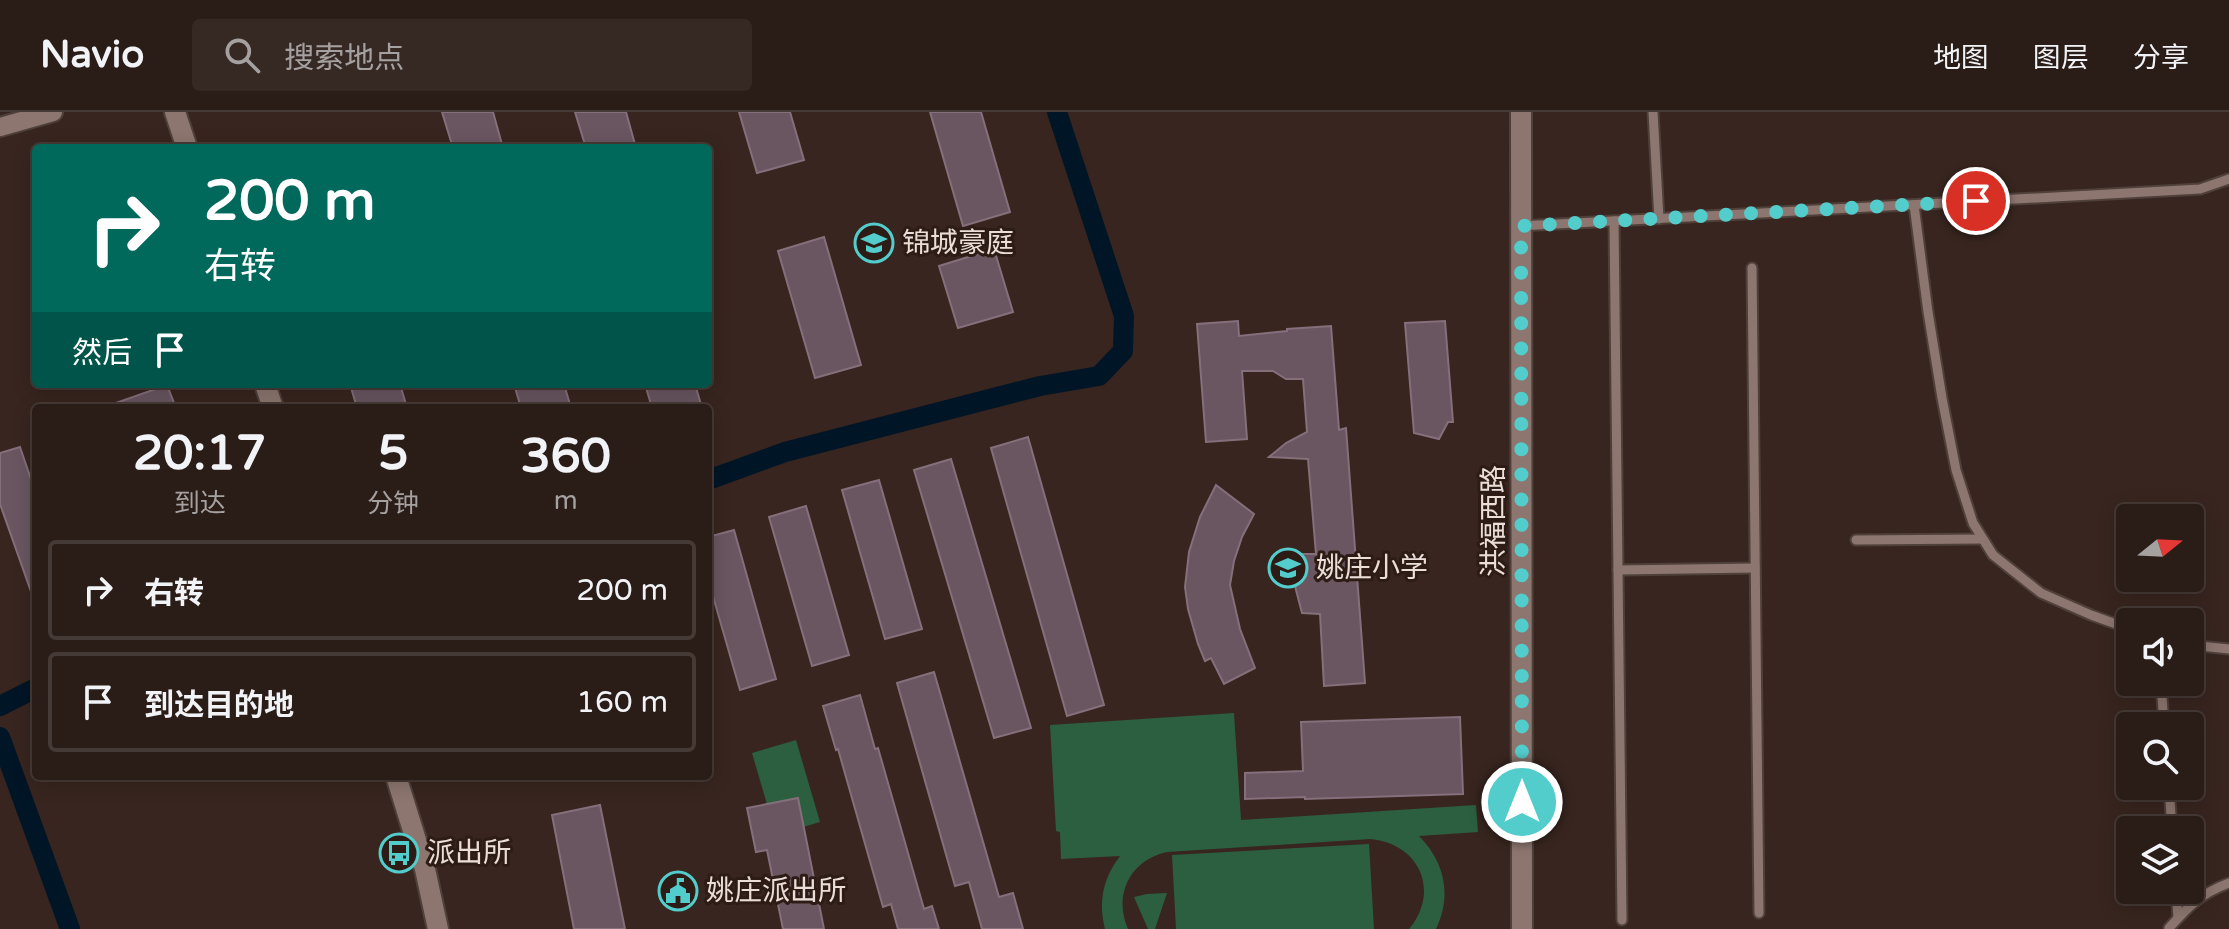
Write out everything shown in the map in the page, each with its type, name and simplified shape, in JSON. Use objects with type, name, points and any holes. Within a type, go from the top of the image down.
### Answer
[{"type":"street","points":[[0,127],[53,112]]},
{"type":"street","points":[[175,112],[186,144]]},
{"type":"street","name":"洪福西路","points":[[1521,112],[1522,929]]},
{"type":"street","points":[[397,780],[425,869],[438,929]]},
{"type":"lane","points":[[1653,112],[1659,219]]},
{"type":"lane","points":[[1521,226],[2200,189],[2229,179]]},
{"type":"lane","points":[[1914,205],[1928,312],[1956,470],[1973,523],[1993,555],[2041,593],[2116,624]]},
{"type":"lane","points":[[1614,221],[1622,920]]},
{"type":"lane","points":[[1752,268],[1759,913]]},
{"type":"lane","points":[[1856,540],[1982,539]]},
{"type":"lane","points":[[1618,570],[1755,568]]},
{"type":"lane","points":[[2204,646],[2229,649]]},
{"type":"lane","points":[[2169,928],[2192,902],[2229,883]]},
{"type":"lane","points":[[2177,904],[2178,918]]},
{"type":"green space","points":[[1234,713],[1241,820],[1476,805],[1478,832],[1419,836],[1435,857],[1443,880],[1444,904],[1436,929],[1409,929],[1419,914],[1424,885],[1412,859],[1387,842],[1370,839],[1167,852],[1154,856],[1134,871],[1124,892],[1124,916],[1128,929],[1105,929],[1102,909],[1104,891],[1120,856],[1061,859],[1060,832],[1056,831],[1050,725]]},
{"type":"green space","points":[[796,740],[820,822],[776,835],[752,753]]},
{"type":"green space","points":[[1369,844],[1374,929],[1176,929],[1172,855]]},
{"type":"green space","points":[[1167,893],[1155,929],[1148,929],[1134,897]]},
{"type":"building","points":[[442,112],[493,112],[502,144],[452,144]]},
{"type":"building","points":[[575,112],[626,112],[635,144],[585,144]]},
{"type":"building","points":[[739,112],[790,112],[804,160],[757,173]]},
{"type":"building","points":[[930,112],[981,112],[1010,212],[963,226]]},
{"type":"building","points":[[824,237],[861,365],[815,378],[778,251]]},
{"type":"building","points":[[994,249],[1013,312],[958,328],[939,266]]},
{"type":"building","points":[[1238,321],[1239,336],[1331,326],[1339,430],[1346,428],[1365,683],[1324,686],[1320,614],[1302,613],[1295,586],[1295,566],[1299,554],[1316,554],[1308,459],[1269,457],[1307,432],[1303,379],[1286,379],[1273,371],[1242,371],[1247,439],[1206,442],[1197,324]]},
{"type":"building","points":[[1445,321],[1453,422],[1448,422],[1439,439],[1414,433],[1405,323]]},
{"type":"building","points":[[158,388],[168,388],[174,404],[113,404]]},
{"type":"building","points":[[351,388],[401,388],[406,404],[356,404]]},
{"type":"building","points":[[515,388],[565,388],[570,404],[520,404]]},
{"type":"building","points":[[646,388],[696,388],[701,404],[651,404]]},
{"type":"building","points":[[1028,437],[1104,705],[1067,716],[991,448]]},
{"type":"building","points":[[20,447],[32,482],[32,594],[0,504],[0,453]]},
{"type":"building","points":[[951,459],[1031,728],[994,738],[914,470]]},
{"type":"building","points":[[879,480],[922,629],[885,639],[842,490]]},
{"type":"building","points":[[1216,485],[1254,514],[1242,537],[1230,585],[1240,629],[1255,668],[1224,684],[1211,658],[1205,661],[1198,644],[1185,587],[1189,552],[1200,517]]},
{"type":"building","points":[[806,506],[849,655],[812,666],[769,517]]},
{"type":"building","points":[[734,530],[776,679],[740,690],[712,593],[712,536]]},
{"type":"building","points":[[934,672],[999,897],[1013,893],[1023,929],[982,929],[969,882],[955,886],[897,683]]},
{"type":"building","points":[[860,695],[924,909],[932,906],[939,929],[898,929],[891,904],[883,907],[823,706]]},
{"type":"building","points":[[1460,717],[1463,794],[1245,799],[1245,773],[1303,771],[1301,722]]},
{"type":"building","points":[[798,798],[824,929],[783,929],[767,850],[756,852],[747,808]]},
{"type":"building","points":[[600,805],[625,929],[574,929],[552,815]]},
{"type":"waterway","points":[[712,479],[785,452],[1040,386],[1099,376],[1123,351],[1124,316],[1057,112]]},
{"type":"waterway","points":[[0,706],[32,690]]},
{"type":"waterway","points":[[0,737],[70,929]]},
{"type":"place","name":"锦城豪庭","points":[[874,243]]},
{"type":"place","name":"姚庄小学","points":[[1288,568]]},
{"type":"place","name":"派出所","points":[[399,853]]},
{"type":"place","name":"姚庄派出所","points":[[678,891]]},
{"type":"route","points":[[1522,802],[1521,226],[1976,201]]}]
